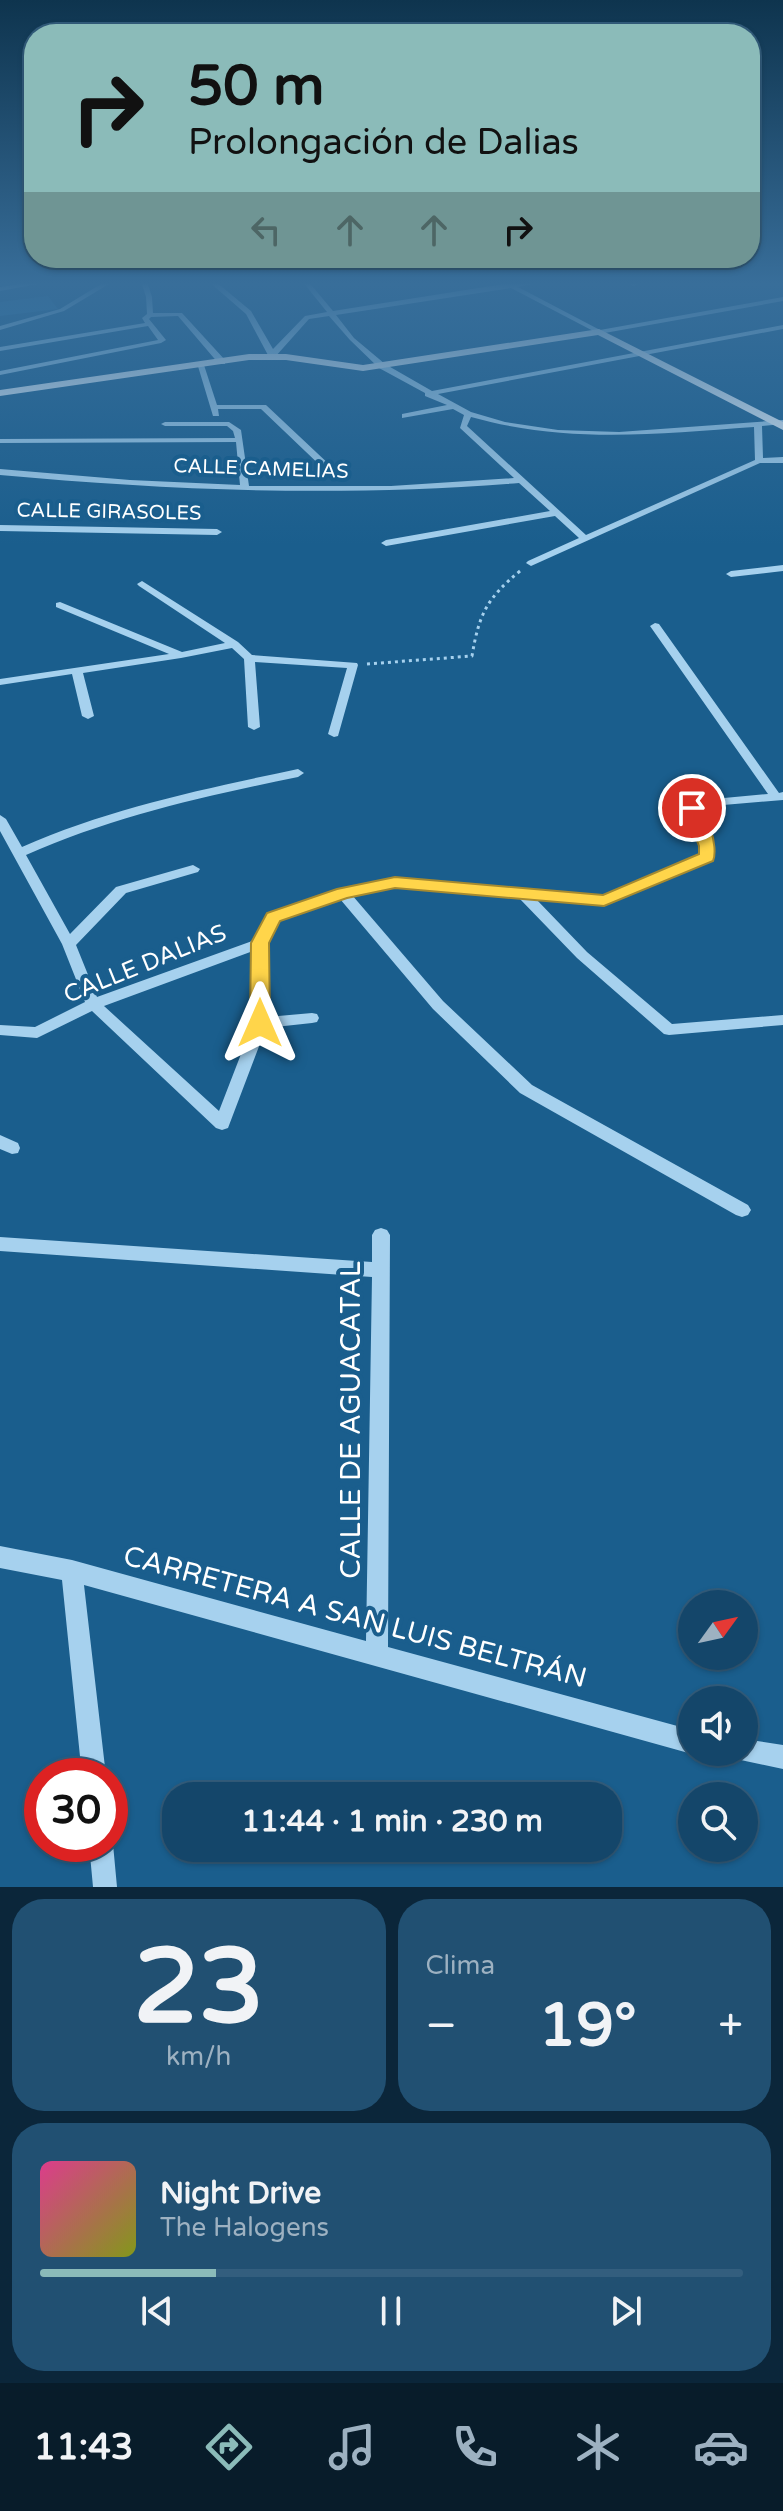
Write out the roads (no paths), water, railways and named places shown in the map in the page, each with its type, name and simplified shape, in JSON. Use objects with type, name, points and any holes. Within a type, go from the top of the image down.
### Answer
[{"type":"main road","points":[[0,393],[173,369]]},
{"type":"main road","points":[[671,369],[780,424]]},
{"type":"street","points":[[0,373],[24,369]]},
{"type":"street","points":[[49,369],[56,387]]},
{"type":"street","points":[[201,369],[219,422]]},
{"type":"street","points":[[387,369],[468,414],[504,424],[558,432],[619,434],[780,424]]},
{"type":"street","points":[[428,394],[556,369]]},
{"type":"street","points":[[214,407],[263,407],[330,470]]},
{"type":"street","points":[[405,416],[451,407]]},
{"type":"street","points":[[468,414],[463,426],[583,537]]},
{"type":"street","points":[[165,424],[219,422],[237,430],[245,489]]},
{"type":"street","points":[[758,424],[759,461]]},
{"type":"street","points":[[0,441],[240,440]]},
{"type":"street","points":[[531,563],[583,537],[759,461],[783,460]]},
{"type":"street","name":"CALLE CAMELIAS","points":[[0,472],[245,489],[383,490],[521,480]]},
{"type":"street","points":[[386,543],[557,513]]},
{"type":"street","name":"CALLE GIRASOLES","points":[[0,528],[217,532]]},
{"type":"street","points":[[731,574],[783,568]]},
{"type":"street","points":[[142,584],[234,644],[249,658],[353,665],[334,734]]},
{"type":"street","points":[[60,605],[181,655]]},
{"type":"street","points":[[655,626],[779,797]]},
{"type":"street","points":[[0,682],[234,644]]},
{"type":"street","points":[[249,658],[254,727]]},
{"type":"street","points":[[77,671],[88,716]]},
{"type":"street","points":[[19,853],[71,828],[166,800],[298,773]]},
{"type":"street","points":[[0,819],[69,944],[93,1004],[222,1124],[260,1023],[260,943],[273,917],[343,893],[395,883],[520,891],[604,901],[707,857],[708,846],[692,808],[696,804],[779,797]]},
{"type":"street","points":[[69,944],[121,890],[193,869]]},
{"type":"street","points":[[520,891],[582,955],[669,1030],[783,1021]]},
{"type":"street","points":[[343,893],[438,1005],[526,1089],[742,1210]]},
{"type":"street","name":"CALLE DALIAS","points":[[0,1030],[37,1033],[93,1004],[260,943]]},
{"type":"street","points":[[260,1023],[312,1018]]},
{"type":"street","name":"CALLE DE AGUACATAL","points":[[377,1653],[381,1235]]},
{"type":"street","points":[[0,1244],[381,1270]]},
{"type":"street","name":"CARRETERA A SAN LUIS BELTRÁN","points":[[0,1557],[72,1571],[678,1738]]},
{"type":"street","points":[[72,1571],[92,1758]]},
{"type":"street","points":[[758,1753],[783,1757]]},
{"type":"street","points":[[103,1862],[105,1887]]}]
